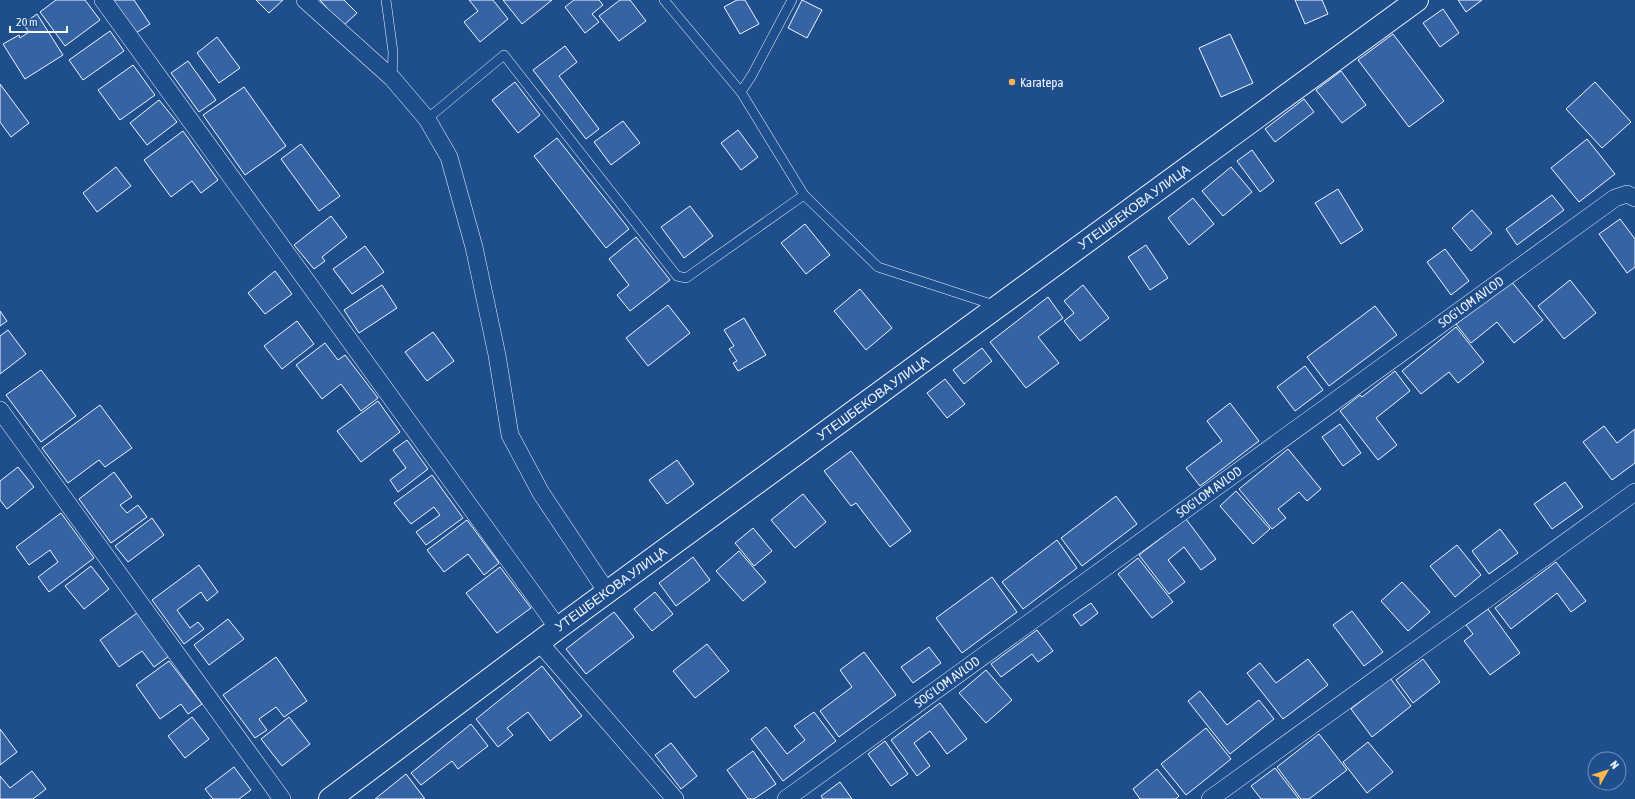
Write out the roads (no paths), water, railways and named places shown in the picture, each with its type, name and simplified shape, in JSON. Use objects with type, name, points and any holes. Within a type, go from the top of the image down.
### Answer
[{"type":"main road","name":"УТЕШБЕКОВА УЛИЦА","points":[[330,799],[558,628],[1417,0]]},
{"type":"street","points":[[103,0],[558,628]]},
{"type":"street","points":[[305,0],[392,78],[426,119],[449,157],[474,247],[496,355],[510,435],[541,493],[607,592]]},
{"type":"street","name":"SOG'LOM AVLOD","points":[[786,799],[1615,198],[1632,194]]},
{"type":"street","points":[[0,410],[282,799]]},
{"type":"street","points":[[1210,799],[1635,492]]},
{"type":"street","points":[[539,642],[675,799]]},
{"type":"lane","points":[[386,0],[393,52],[392,78]]},
{"type":"lane","points":[[664,0],[741,92],[804,195],[878,267],[998,306]]},
{"type":"lane","points":[[741,92],[752,75],[792,0]]},
{"type":"lane","points":[[426,119],[504,55],[677,276],[686,278],[804,195]]},
{"type":"place","name":"Karatepa","points":[[1012,82]]}]
